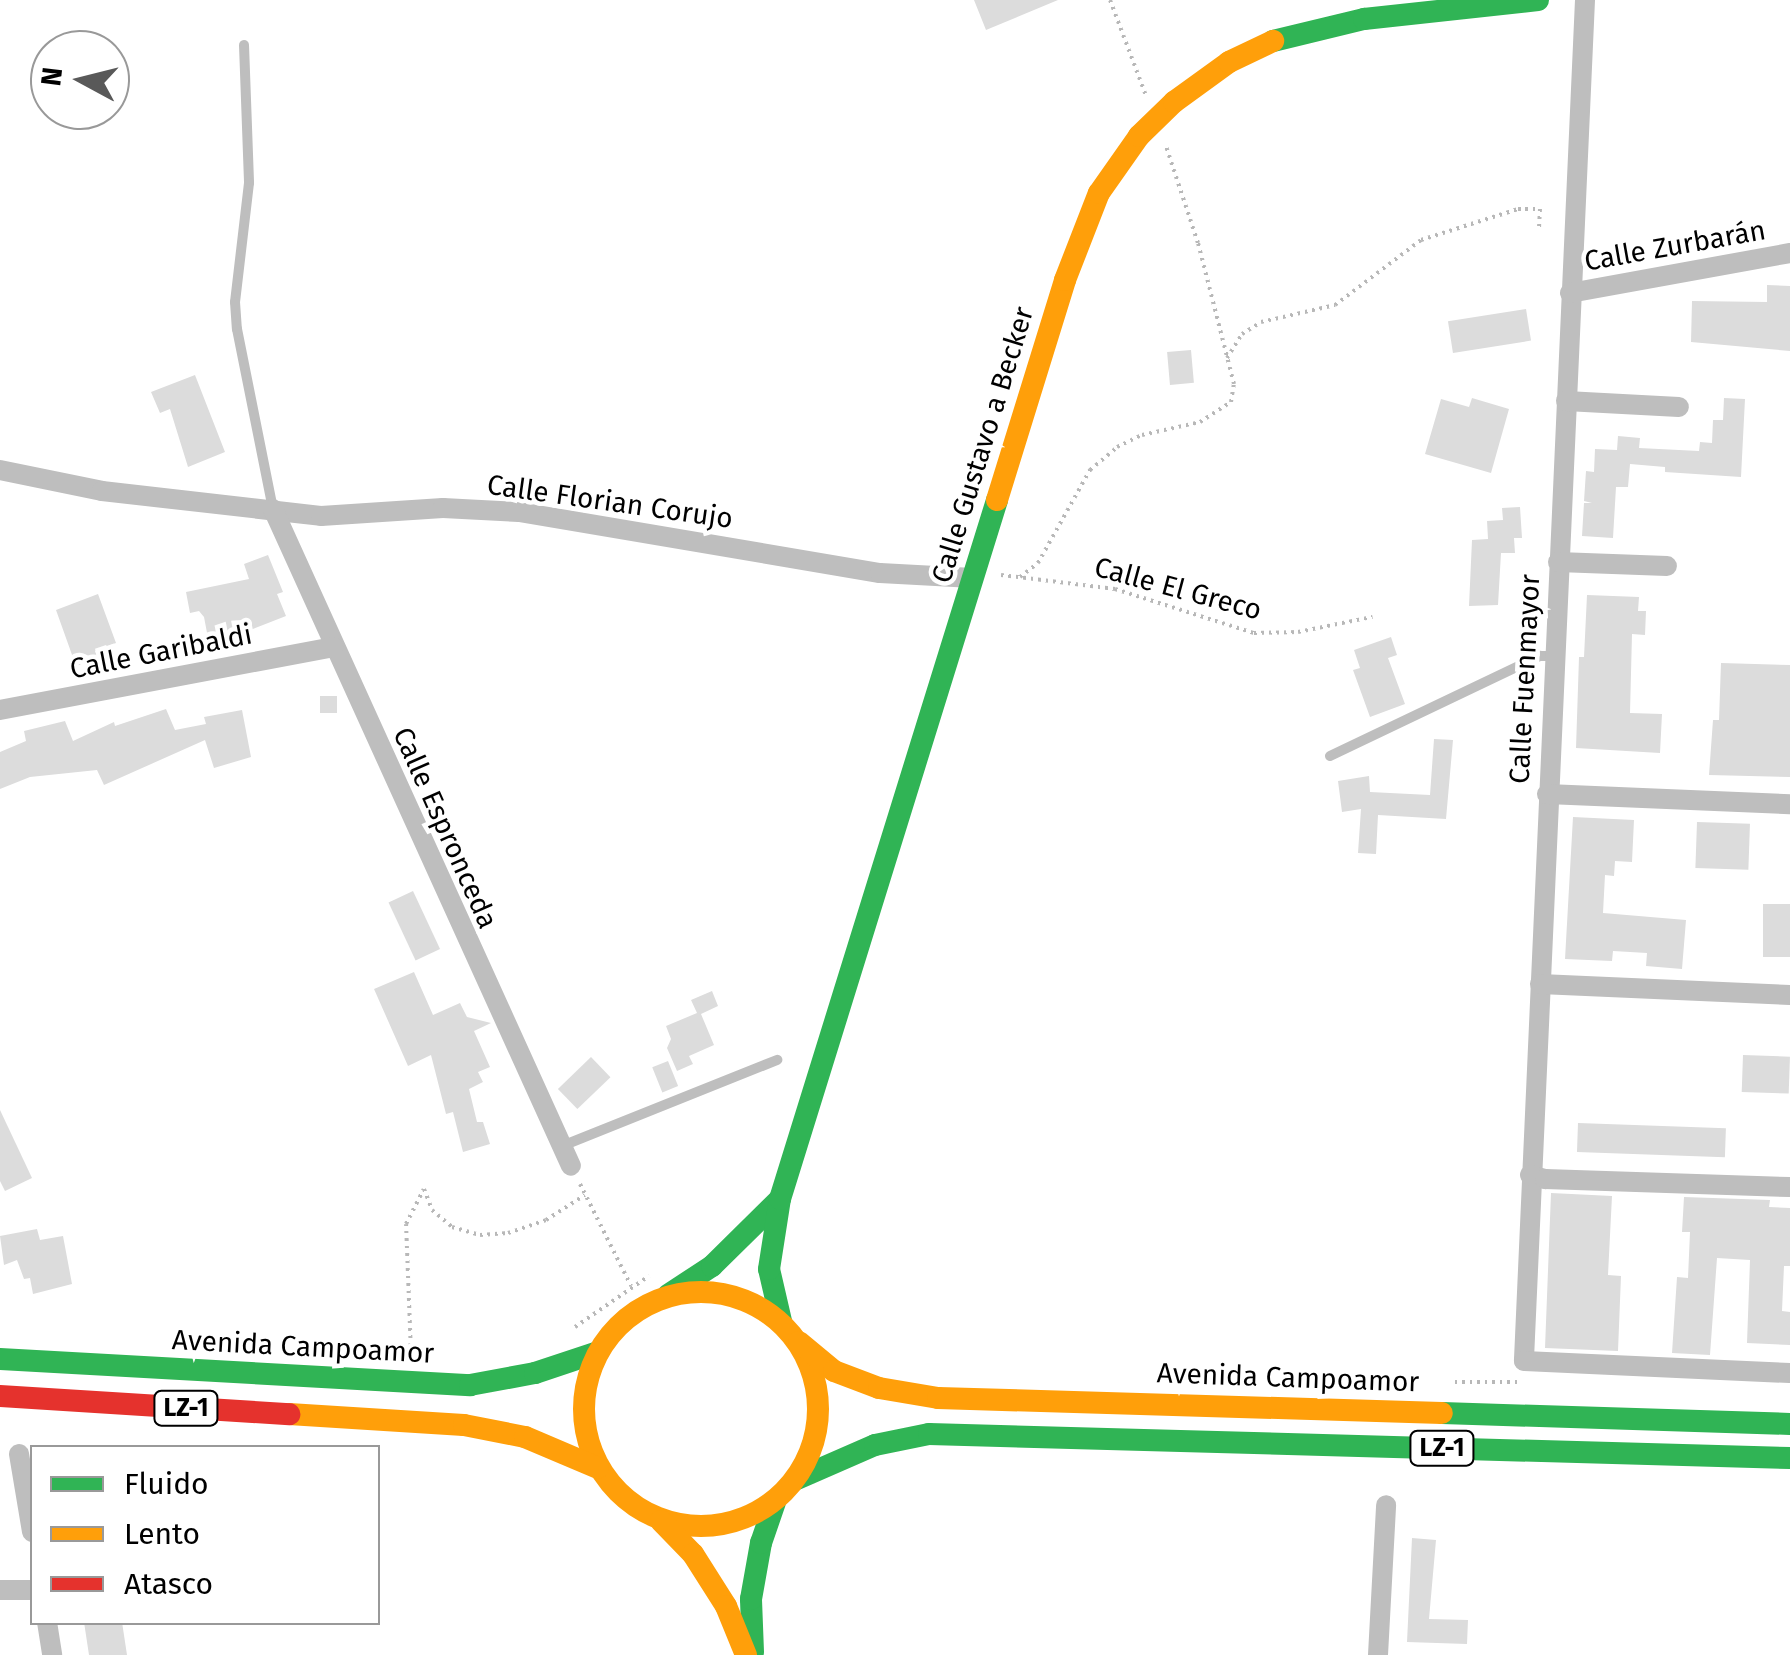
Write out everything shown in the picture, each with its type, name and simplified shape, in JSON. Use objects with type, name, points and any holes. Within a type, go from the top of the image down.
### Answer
[{"type":"main road","name":"Calle Gustavo a Becker","points":[[780,1321],[769,1269],[780,1199],[1081,234],[1099,194],[1156,118],[1230,62],[1288,34],[1364,19],[1538,0]]},
{"type":"main road","name":"Calle Gustavo a Becker","points":[[668,1295],[712,1266],[780,1199]]},
{"type":"main road","name":"LZ-1","points":[[708,1290],[747,1299],[780,1321],[799,1342],[818,1386],[816,1435],[797,1479],[775,1502],[740,1522],[700,1528],[661,1521],[625,1500],[598,1468],[584,1417],[584,1390],[598,1352],[627,1316],[668,1295],[708,1290]]},
{"type":"main road","name":"Avenida Campoamor","points":[[799,1342],[834,1371],[879,1388],[938,1398],[1790,1424]]},
{"type":"main road","name":"Avenida Campoamor","points":[[0,1359],[470,1384],[535,1374],[598,1352]]},
{"type":"main road","name":"LZ-1","points":[[0,1396],[464,1425],[525,1437],[598,1468]]},
{"type":"main road","points":[[1525,1416],[1584,1401],[1790,1406]]},
{"type":"main road","name":"LZ-1","points":[[797,1479],[875,1445],[929,1434],[1790,1458]]},
{"type":"main road","points":[[750,1655],[751,1599],[761,1543],[775,1502]]},
{"type":"main road","points":[[661,1521],[693,1554],[726,1606],[750,1655]]},
{"type":"street","name":"Calle Fuenmayor","points":[[1585,0],[1524,1361],[1790,1373]]},
{"type":"street","name":"Calle Zurbarán","points":[[1570,293],[1790,253]]},
{"type":"street","points":[[1566,401],[1679,407]]},
{"type":"street","name":"Calle Florian Corujo","points":[[0,470],[102,491],[321,516],[444,508],[519,512],[880,573],[973,578]]},
{"type":"street","name":"Calle Espronceda","points":[[273,509],[572,1166]]},
{"type":"street","points":[[1558,562],[1667,566]]},
{"type":"street","name":"Calle Garibaldi","points":[[0,710],[333,647]]},
{"type":"street","points":[[1547,794],[1790,804]]},
{"type":"street","points":[[1540,984],[1790,995]]},
{"type":"street","points":[[1530,1175],[1545,1179],[1790,1187]]},
{"type":"street","points":[[19,1454],[30,1520]]},
{"type":"street","points":[[1378,1655],[1386,1505]]},
{"type":"street","points":[[0,1590],[30,1590]]},
{"type":"street","points":[[47,1625],[49,1654]]},
{"type":"lane","points":[[244,45],[249,183],[236,302],[237,328],[273,509]]},
{"type":"lane","points":[[1330,756],[1540,656],[1553,656]]},
{"type":"lane","points":[[562,1146],[776,1060]]},
{"type":"path","points":[[1020,578],[1038,563],[1077,490],[1104,458],[1142,435],[1200,422],[1232,402],[1234,384],[1198,243],[1156,118],[1110,0]]},
{"type":"path","points":[[1227,358],[1242,334],[1261,322],[1335,305],[1421,240],[1518,209],[1540,208],[1540,227]]},
{"type":"path","name":"Calle El Greco","points":[[973,578],[996,574],[1115,589],[1254,632],[1298,632],[1372,617]]},
{"type":"path","points":[[572,1166],[631,1286]]},
{"type":"path","points":[[412,1363],[404,1246],[406,1224],[424,1190],[432,1210],[452,1227],[480,1236],[508,1234],[546,1220],[585,1195]]},
{"type":"path","points":[[565,1332],[654,1273]]},
{"type":"building","points":[[974,0],[1058,0],[986,30]]},
{"type":"building","points":[[1767,285],[1790,286],[1790,351],[1691,342],[1692,301],[1767,302]]},
{"type":"building","points":[[1526,309],[1531,341],[1453,353],[1448,321]]},
{"type":"building","points":[[1191,350],[1194,383],[1170,385],[1167,352]]},
{"type":"building","points":[[195,375],[225,452],[188,467],[170,409],[160,413],[151,392]]},
{"type":"building","points":[[1472,398],[1509,409],[1491,473],[1425,454],[1441,399],[1469,407]]},
{"type":"building","points":[[1724,398],[1745,399],[1741,477],[1665,472],[1665,467],[1630,464],[1628,487],[1616,487],[1613,538],[1582,536],[1584,503],[1592,503],[1584,501],[1586,471],[1594,472],[1595,449],[1617,450],[1618,436],[1640,438],[1639,448],[1699,451],[1700,442],[1712,443],[1713,420],[1723,420]]},
{"type":"building","points":[[1520,507],[1522,538],[1514,538],[1515,553],[1501,553],[1498,605],[1469,606],[1472,540],[1488,539],[1487,521],[1503,520],[1502,508]]},
{"type":"building","points":[[268,555],[283,592],[277,594],[286,616],[235,636],[234,632],[208,638],[204,617],[199,611],[190,613],[186,592],[249,579],[244,564]]},
{"type":"building","points":[[98,594],[116,643],[95,651],[98,659],[76,666],[56,610]]},
{"type":"building","points":[[1587,595],[1639,597],[1638,611],[1646,611],[1645,635],[1632,634],[1630,713],[1662,714],[1660,753],[1576,748],[1579,657],[1584,657]]},
{"type":"building","points":[[1391,637],[1397,655],[1388,658],[1405,704],[1370,717],[1353,670],[1360,668],[1354,650]]},
{"type":"building","points":[[1721,663],[1790,665],[1790,777],[1709,775],[1713,720],[1719,720]]},
{"type":"building","points":[[320,696],[337,696],[337,713],[320,713]]},
{"type":"building","points":[[166,709],[175,730],[206,724],[204,717],[242,710],[251,757],[214,768],[205,740],[104,785],[97,770],[30,777],[0,789],[0,752],[26,741],[24,731],[65,721],[73,741],[114,722],[115,726]]},
{"type":"building","points":[[1434,739],[1453,740],[1446,819],[1378,815],[1376,854],[1358,853],[1361,809],[1342,812],[1338,781],[1369,776],[1370,792],[1430,795]]},
{"type":"building","points":[[1573,817],[1634,820],[1632,862],[1615,861],[1614,876],[1605,875],[1603,913],[1686,920],[1682,969],[1646,966],[1647,953],[1613,951],[1612,961],[1565,959]]},
{"type":"building","points":[[1697,822],[1750,824],[1748,870],[1695,868]]},
{"type":"building","points":[[413,891],[440,949],[416,960],[389,902]]},
{"type":"building","points":[[1763,904],[1790,904],[1790,957],[1763,957]]},
{"type":"building","points":[[414,972],[433,1015],[460,1003],[467,1017],[491,1023],[474,1031],[490,1067],[478,1072],[483,1082],[469,1089],[477,1122],[483,1122],[490,1144],[463,1152],[453,1112],[446,1114],[431,1055],[408,1066],[374,989]]},
{"type":"building","points":[[712,991],[718,1006],[701,1014],[714,1045],[689,1056],[693,1064],[677,1071],[667,1048],[671,1039],[666,1026],[697,1013],[691,1000]]},
{"type":"building","points":[[1743,1055],[1790,1057],[1789,1094],[1742,1092]]},
{"type":"building","points":[[591,1057],[610,1077],[577,1109],[558,1089]]},
{"type":"building","points":[[668,1061],[678,1086],[662,1092],[652,1067]]},
{"type":"building","points":[[0,1110],[32,1178],[5,1191],[0,1181]]},
{"type":"building","points":[[1578,1123],[1726,1128],[1725,1157],[1577,1152]]},
{"type":"building","points":[[1551,1193],[1612,1196],[1608,1275],[1621,1276],[1618,1351],[1545,1348]]},
{"type":"building","points":[[1684,1197],[1770,1200],[1769,1207],[1790,1208],[1790,1266],[1784,1266],[1782,1311],[1790,1312],[1790,1345],[1747,1343],[1750,1260],[1717,1258],[1710,1355],[1672,1353],[1677,1277],[1688,1278],[1690,1232],[1682,1232]]},
{"type":"building","points":[[37,1229],[40,1240],[63,1236],[72,1284],[33,1294],[30,1278],[24,1279],[17,1260],[4,1265],[0,1236]]},
{"type":"building","points":[[1412,1538],[1436,1540],[1429,1619],[1468,1620],[1467,1644],[1407,1642]]},
{"type":"building","points":[[84,1625],[122,1625],[127,1655],[89,1655]]},
{"type":"traffic: fast","points":[[1273,41],[1364,19],[1538,0]]},
{"type":"traffic: fast","points":[[781,1321],[769,1269],[780,1199],[997,500]]},
{"type":"traffic: fast","points":[[668,1295],[712,1266],[780,1199]]},
{"type":"traffic: fast","points":[[0,1359],[470,1385],[535,1373],[598,1352]]},
{"type":"traffic: fast","points":[[1442,1413],[1790,1424]]},
{"type":"traffic: fast","points":[[797,1479],[875,1445],[929,1434],[1790,1458]]},
{"type":"traffic: fast","points":[[753,1652],[751,1599],[761,1543],[775,1502]]},
{"type":"traffic: slow","points":[[997,500],[1065,280],[1099,193],[1139,136],[1174,102],[1229,62],[1273,41]]},
{"type":"traffic: slow","points":[[701,1292],[746,1301],[784,1326],[809,1364],[818,1409],[809,1454],[784,1492],[746,1517],[701,1526],[656,1517],[618,1492],[593,1454],[584,1409],[593,1364],[618,1326],[656,1301],[701,1292]]},
{"type":"traffic: slow","points":[[799,1342],[834,1371],[879,1388],[938,1398],[1442,1413]]},
{"type":"traffic: slow","points":[[289,1414],[464,1425],[525,1437],[598,1468]]},
{"type":"traffic: slow","points":[[661,1521],[693,1554],[726,1606],[746,1655]]},
{"type":"traffic: jam","points":[[0,1396],[289,1414]]}]
